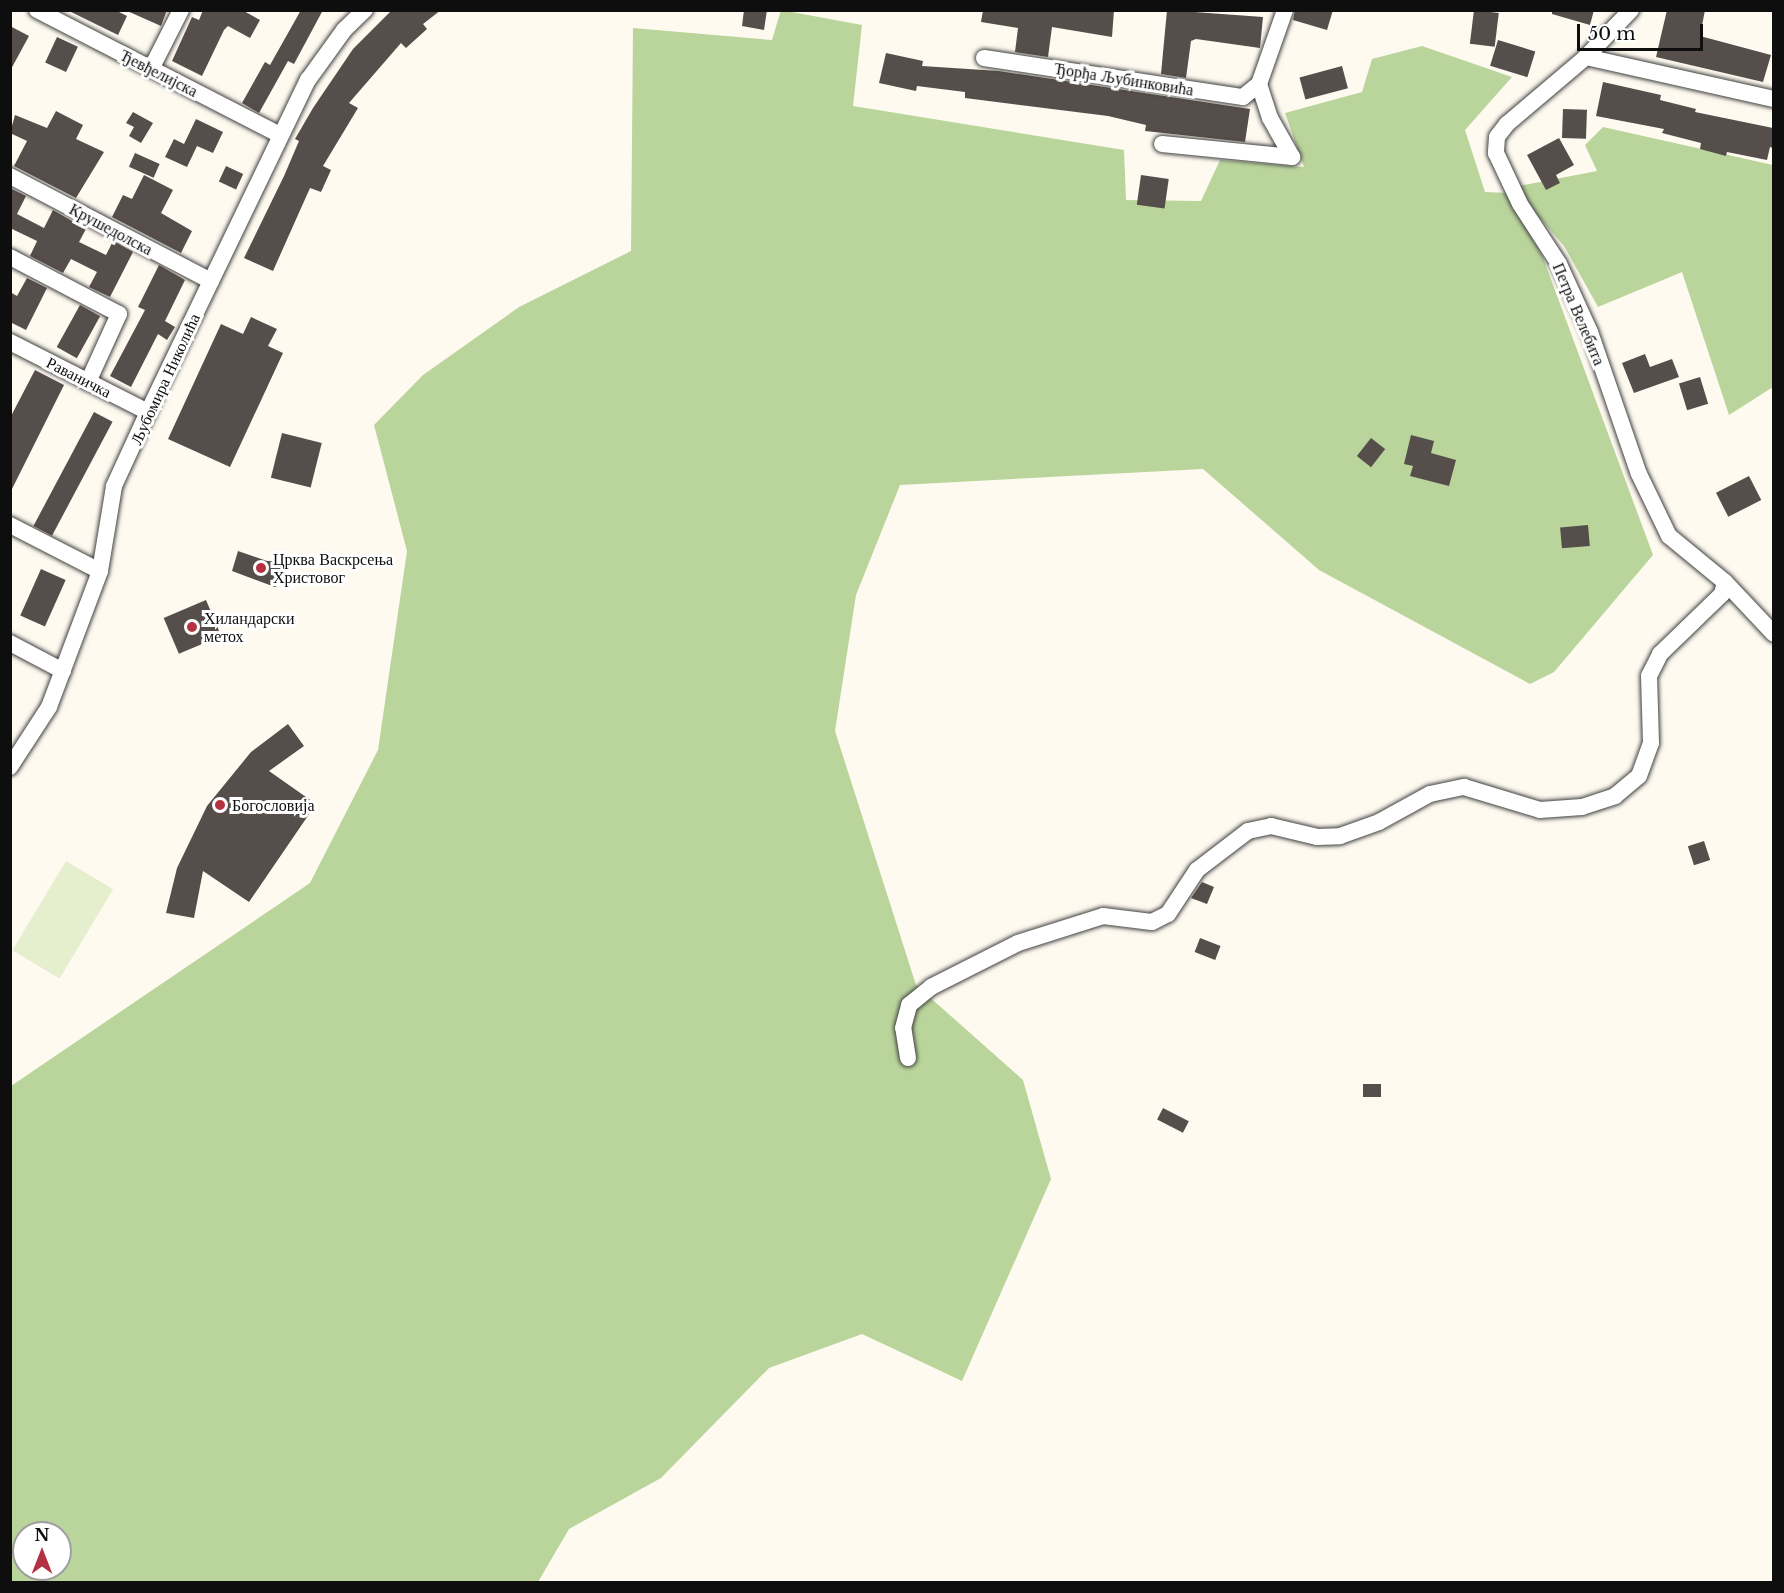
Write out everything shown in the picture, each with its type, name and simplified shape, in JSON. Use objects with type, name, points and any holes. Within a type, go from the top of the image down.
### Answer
[{"type":"street","name":"Ђевђелијска","points":[[37,10],[280,135]]},
{"type":"street","points":[[150,69],[181,10]]},
{"type":"street","name":"Љубомира Николића","points":[[10,767],[49,707],[100,571],[114,486],[148,412],[308,80],[344,30],[365,10]]},
{"type":"street","points":[[1162,144],[1292,157],[1270,118],[1259,84],[1285,10]]},
{"type":"street","name":"Петра Велебита","points":[[1631,10],[1586,57],[1507,124],[1497,137],[1496,153],[1520,204],[1559,264],[1590,332],[1656,512],[1669,536],[1725,582],[1773,634]]},
{"type":"street","points":[[1586,57],[1773,99]]},
{"type":"street","name":"Ђорђа Љубинковића","points":[[984,58],[1242,97],[1259,84]]},
{"type":"street","name":"Крушедолска","points":[[10,176],[211,281]]},
{"type":"street","points":[[10,256],[119,314],[88,381]]},
{"type":"street","name":"Раваничка","points":[[10,342],[148,412]]},
{"type":"street","points":[[10,525],[100,571]]},
{"type":"street","points":[[908,1058],[903,1028],[909,1005],[931,987],[1018,943],[1103,916],[1152,921],[1168,914],[1197,870],[1248,831],[1271,826],[1317,837],[1340,836],[1379,822],[1430,794],[1464,788],[1540,810],[1582,807],[1615,796],[1639,776],[1651,743],[1647,697],[1653,669],[1660,654],[1722,594],[1725,582]]},
{"type":"street","points":[[10,643],[63,670]]},
{"type":"green space","points":[[781,10],[862,25],[853,106],[1124,150],[1126,200],[1201,201],[1220,160],[1304,167],[1285,113],[1362,92],[1372,59],[1422,46],[1512,77],[1465,130],[1485,192],[1509,193],[1542,255],[1653,555],[1554,672],[1530,684],[1319,570],[1203,469],[900,485],[856,595],[835,731],[916,985],[1023,1080],[1051,1179],[962,1381],[862,1334],[769,1368],[661,1478],[569,1529],[538,1582],[11,1582],[11,1086],[310,883],[378,750],[407,551],[374,425],[423,375],[519,307],[631,251],[633,28],[772,40]]},
{"type":"green space","points":[[1603,127],[1773,165],[1773,387],[1729,415],[1682,272],[1598,307],[1564,246],[1513,187],[1597,171],[1585,145]]},
{"type":"green space","points":[[66,861],[113,889],[60,978],[12,950]]},
{"type":"building","points":[[67,10],[115,10],[127,16],[118,35]]},
{"type":"building","points":[[125,10],[167,10],[161,26]]},
{"type":"building","points":[[203,10],[242,10],[260,20],[250,38],[228,26],[202,76],[172,61],[192,17],[199,20]]},
{"type":"building","points":[[301,10],[323,10],[294,64],[288,61],[259,113],[242,103],[265,62],[270,65]]},
{"type":"building","points":[[392,10],[441,10],[423,24],[427,29],[406,48],[401,43],[349,103],[358,108],[323,166],[331,170],[321,192],[310,188],[273,271],[244,258],[299,141],[295,139],[313,108],[353,49]]},
{"type":"building","points":[[744,10],[767,10],[764,30],[742,26]]},
{"type":"building","points":[[983,10],[1114,10],[1112,37],[1052,27],[1048,57],[1015,52],[1018,28],[981,22]]},
{"type":"building","points":[[1167,10],[1263,17],[1260,48],[1196,39],[1191,41],[1186,78],[1161,74]]},
{"type":"building","points":[[1295,10],[1333,10],[1327,30],[1293,20]]},
{"type":"building","points":[[1474,10],[1499,13],[1495,47],[1470,44]]},
{"type":"building","points":[[1552,10],[1594,10],[1590,25],[1552,14]]},
{"type":"building","points":[[1667,10],[1705,10],[1700,36],[1771,55],[1763,82],[1656,57]]},
{"type":"building","points":[[10,26],[29,36],[10,71]]},
{"type":"building","points":[[57,37],[78,47],[66,72],[45,62]]},
{"type":"building","points":[[1498,40],[1535,51],[1527,77],[1490,66]]},
{"type":"building","points":[[886,53],[923,61],[922,66],[999,71],[1250,109],[1245,142],[1145,131],[1146,125],[1108,116],[965,98],[965,92],[917,86],[916,91],[879,83]]},
{"type":"building","points":[[1342,66],[1348,88],[1305,100],[1299,77]]},
{"type":"building","points":[[1603,82],[1661,95],[1660,100],[1696,109],[1695,112],[1773,128],[1773,148],[1770,147],[1767,160],[1727,152],[1726,156],[1700,149],[1701,143],[1662,133],[1664,129],[1596,116]]},
{"type":"building","points":[[1563,109],[1587,110],[1586,139],[1562,138]]},
{"type":"building","points":[[56,111],[83,125],[76,139],[104,152],[76,198],[14,166],[27,141],[10,133],[15,115],[47,128]]},
{"type":"building","points":[[133,112],[153,123],[141,143],[129,136],[134,127],[126,123]]},
{"type":"building","points":[[196,119],[223,132],[213,153],[197,146],[187,167],[165,157],[174,139],[184,144]]},
{"type":"building","points":[[1559,138],[1574,165],[1556,175],[1560,183],[1546,190],[1527,155]]},
{"type":"building","points":[[135,153],[160,164],[154,178],[129,167]]},
{"type":"building","points":[[226,166],[243,174],[236,189],[219,181]]},
{"type":"building","points":[[144,175],[173,190],[161,213],[192,231],[181,253],[112,217],[123,195],[132,199]]},
{"type":"building","points":[[1141,175],[1169,179],[1165,209],[1137,205]]},
{"type":"building","points":[[10,188],[26,196],[17,214],[44,228],[53,210],[86,229],[79,242],[106,255],[113,241],[133,252],[110,297],[89,287],[97,272],[71,259],[63,273],[30,256],[37,241],[10,228]]},
{"type":"building","points":[[159,265],[185,280],[165,321],[175,327],[167,340],[158,334],[131,387],[110,376],[145,310],[138,307]]},
{"type":"building","points":[[27,278],[47,288],[26,330],[10,322],[10,292],[17,296]]},
{"type":"building","points":[[80,305],[100,316],[77,358],[57,347]]},
{"type":"building","points":[[251,317],[277,329],[268,346],[283,353],[230,467],[168,439],[221,324],[243,334]]},
{"type":"building","points":[[1645,354],[1650,367],[1672,359],[1679,377],[1634,393],[1622,363]]},
{"type":"building","points":[[35,370],[64,385],[10,493],[10,418]]},
{"type":"building","points":[[1700,377],[1708,404],[1687,410],[1679,383]]},
{"type":"building","points":[[94,412],[113,422],[52,536],[33,526]]},
{"type":"building","points":[[282,433],[322,443],[311,488],[271,478]]},
{"type":"building","points":[[1411,435],[1434,441],[1431,453],[1456,460],[1449,486],[1410,476],[1413,466],[1404,464]]},
{"type":"building","points":[[1371,438],[1385,449],[1371,467],[1357,456]]},
{"type":"building","points":[[1749,476],[1761,500],[1728,517],[1716,493]]},
{"type":"building","points":[[1588,525],[1590,546],[1562,548],[1560,527]]},
{"type":"building","name":"Црква Васкрсења Христовог","points":[[238,551],[267,561],[283,561],[289,570],[286,581],[275,587],[232,571]]},
{"type":"building","points":[[41,569],[66,580],[45,627],[20,616]]},
{"type":"building","name":"Хиландарски метох","points":[[206,600],[221,636],[179,654],[164,618]]},
{"type":"building","points":[[288,724],[304,746],[269,771],[316,804],[249,902],[203,871],[194,918],[166,913],[177,868],[207,806],[251,752]]},
{"type":"building","points":[[1704,841],[1710,860],[1694,865],[1688,846]]},
{"type":"building","points":[[1202,882],[1214,887],[1207,904],[1191,898]]},
{"type":"building","points":[[1200,938],[1221,946],[1215,960],[1195,952]]},
{"type":"building","points":[[1363,1084],[1381,1084],[1381,1097],[1363,1097]]},
{"type":"building","points":[[1163,1108],[1189,1121],[1183,1133],[1157,1120]]},
{"type":"place","name":"Црква Васкрсења Христовог","points":[[261,568]]},
{"type":"place","name":"Хиландарски метох","points":[[192,627]]},
{"type":"place","name":"Богословија","points":[[220,805]]}]
